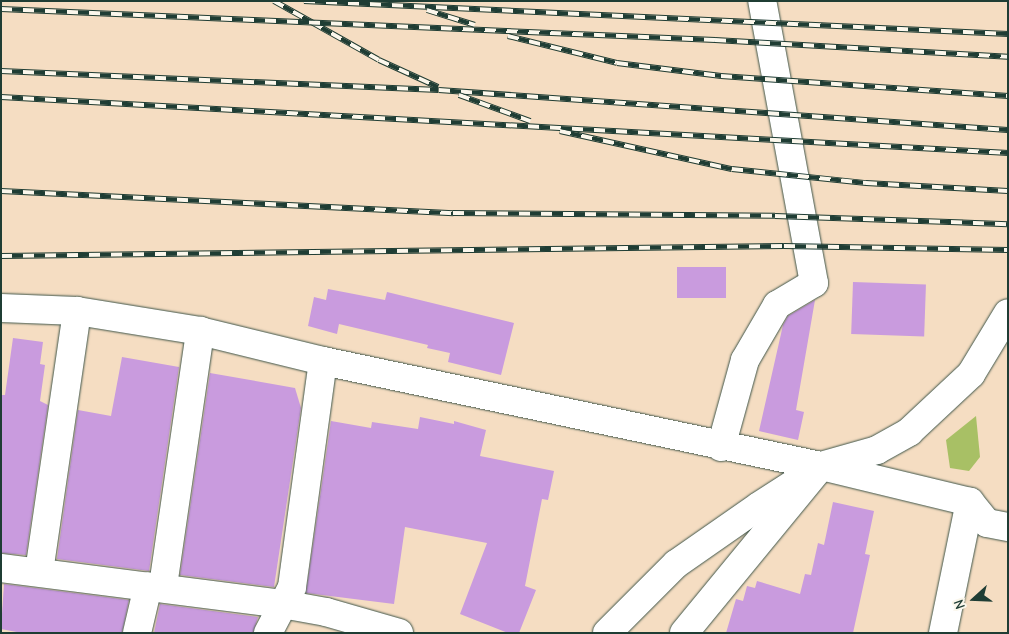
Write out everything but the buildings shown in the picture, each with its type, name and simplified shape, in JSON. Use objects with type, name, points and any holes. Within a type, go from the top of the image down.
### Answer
[{"type":"street","points":[[721,447],[745,360],[776,305],[814,283],[762,1]]},
{"type":"street","points":[[1,308],[76,311],[200,331],[323,361],[721,447],[821,466],[970,502],[987,523],[1008,527]]},
{"type":"street","points":[[38,572],[76,311]]},
{"type":"street","points":[[607,633],[676,564],[821,466],[877,450],[909,432],[971,374],[1008,313]]},
{"type":"street","points":[[137,633],[156,586],[200,331]]},
{"type":"street","points":[[268,633],[292,587],[323,361]]},
{"type":"street","points":[[684,633],[821,466]]},
{"type":"street","points":[[943,633],[970,502]]},
{"type":"street","points":[[1,568],[156,586],[282,604],[326,612],[399,633]]},
{"type":"green space","points":[[976,416],[980,457],[969,471],[950,468],[946,440]]},
{"type":"railway","points":[[274,1],[379,60],[438,87]]},
{"type":"railway","points":[[304,1],[1008,34]]},
{"type":"railway","points":[[1,9],[715,40],[1008,57]]},
{"type":"railway","points":[[427,10],[475,25]]},
{"type":"railway","points":[[508,36],[617,63],[721,76],[1008,96]]},
{"type":"railway","points":[[1,71],[439,90],[1008,130]]},
{"type":"railway","points":[[459,95],[530,121]]},
{"type":"railway","points":[[1,97],[1008,153]]},
{"type":"railway","points":[[560,131],[732,169],[866,183],[1008,191]]},
{"type":"railway","points":[[1,191],[453,213],[775,216],[1008,224]]},
{"type":"railway","points":[[1,256],[784,246],[1008,250]]}]
